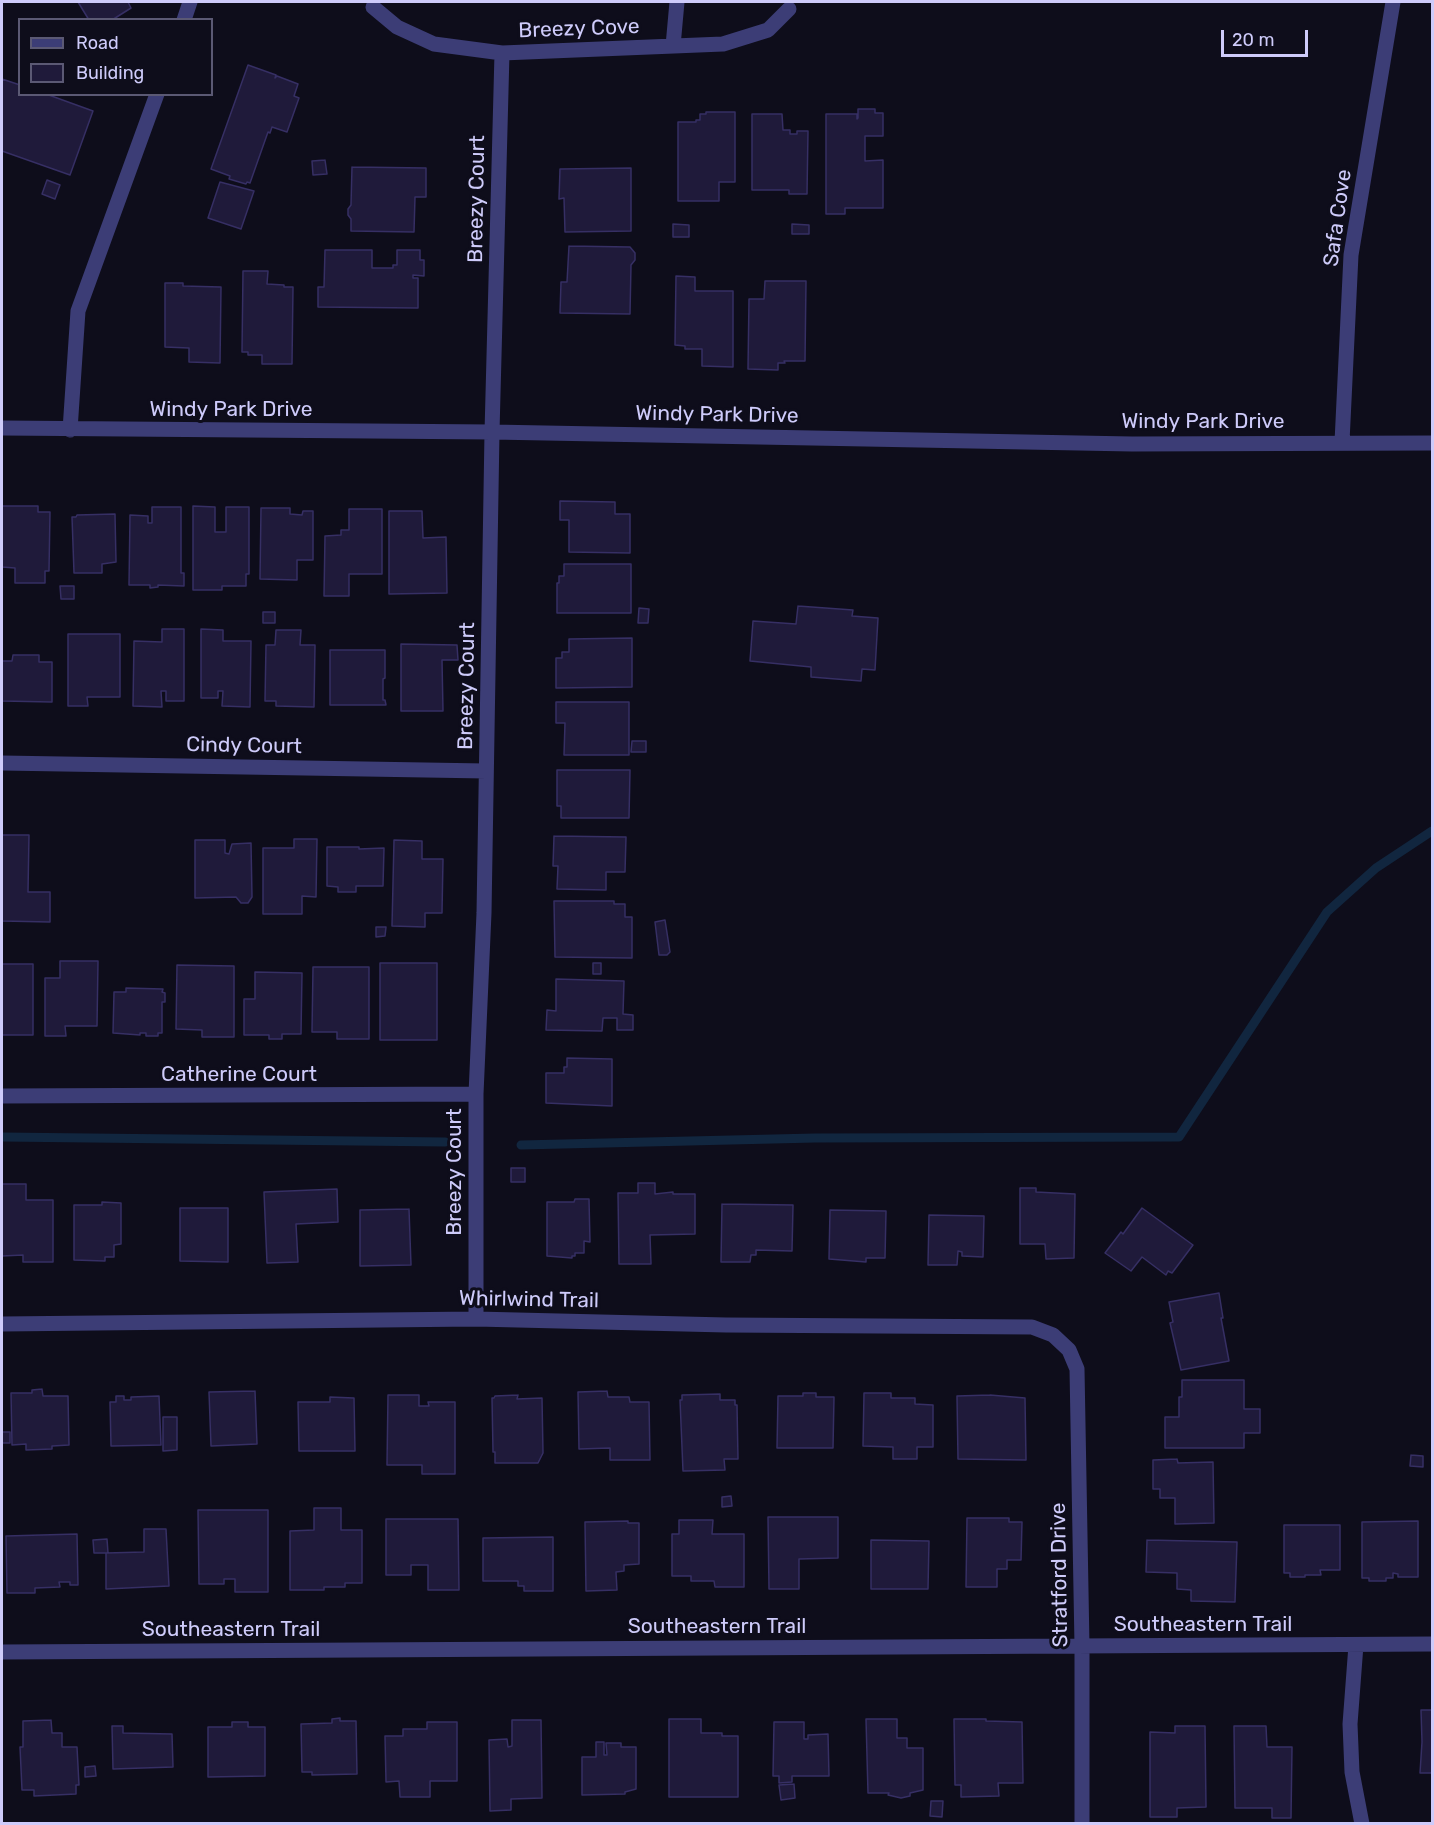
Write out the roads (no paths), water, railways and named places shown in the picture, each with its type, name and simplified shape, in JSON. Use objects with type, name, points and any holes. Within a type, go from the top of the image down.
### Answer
[{"type":"street","points":[[185,18],[190,2]]},
{"type":"street","points":[[673,46],[677,2]]},
{"type":"street","name":"Safa Cove","points":[[1342,442],[1352,255],[1393,2]]},
{"type":"street","name":"Breezy Cove","points":[[373,7],[397,27],[434,44],[502,52],[723,44],[768,30],[789,9]]},
{"type":"street","name":"Breezy Court","points":[[476,1319],[476,1094],[484,913],[492,432],[502,52]]},
{"type":"street","points":[[70,430],[78,311],[156,96]]},
{"type":"street","name":"Windy Park Drive","points":[[2,428],[492,432],[1132,444],[1432,443]]},
{"type":"street","name":"Cindy Court","points":[[2,764],[486,771]]},
{"type":"street","name":"Catherine Court","points":[[2,1096],[476,1094]]},
{"type":"street","name":"Whirlwind Trail","points":[[2,1324],[476,1319],[726,1325],[1032,1327],[1053,1335]]},
{"type":"street","name":"Stratford Drive","points":[[1053,1335],[1069,1350],[1077,1369],[1082,1646],[1082,1824]]},
{"type":"street","name":"Southeastern Trail","points":[[2,1652],[1432,1644]]},
{"type":"street","points":[[1356,1645],[1350,1724],[1352,1772],[1362,1824]]},
{"type":"waterway","points":[[521,1145],[815,1138],[1179,1137],[1327,912],[1376,868],[1432,831]]},
{"type":"waterway","points":[[2,1137],[445,1142]]}]
